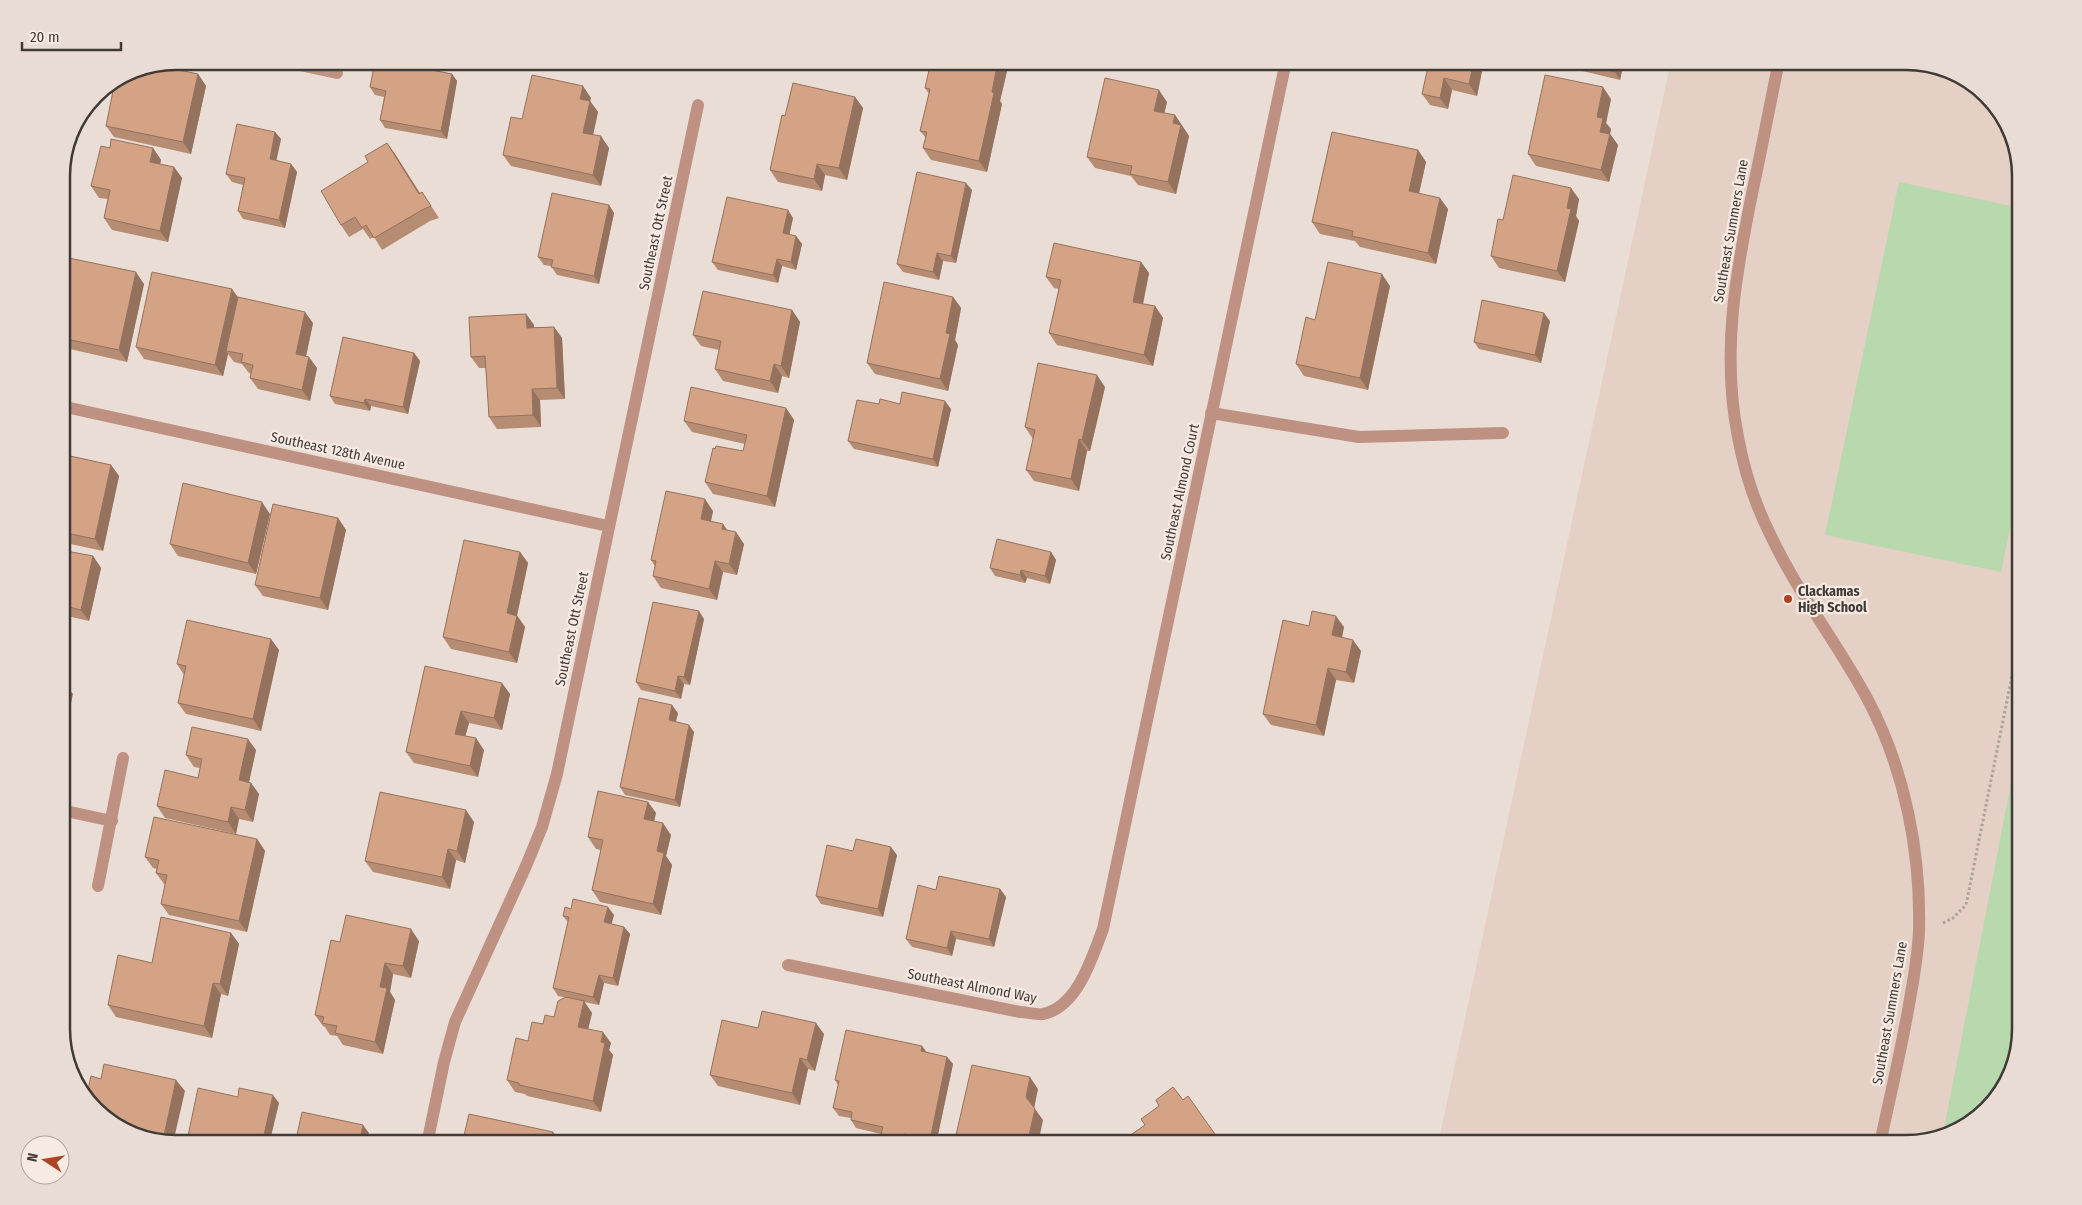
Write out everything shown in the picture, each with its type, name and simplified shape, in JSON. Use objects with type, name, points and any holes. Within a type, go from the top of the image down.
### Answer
[{"type":"street","points":[[323,70],[337,73]]},
{"type":"street","name":"Southeast Almond Court","points":[[1103,929],[1284,70]]},
{"type":"street","name":"Southeast Summers Lane","points":[[1777,70],[1737,265],[1731,316],[1730,363],[1732,398],[1738,438],[1758,505],[1770,535],[1868,701],[1892,756],[1912,832],[1916,863],[1919,933],[1905,1026],[1882,1135]]},
{"type":"street","name":"Southeast Ott Street","points":[[429,1135],[444,1062],[455,1022],[526,866],[542,827],[557,774],[698,105]]},
{"type":"street","name":"Southeast 128th Avenue","points":[[70,408],[608,526]]},
{"type":"street","points":[[1211,413],[1359,437],[1503,433]]},
{"type":"street","points":[[98,886],[123,758]]},
{"type":"street","points":[[70,812],[112,821]]},
{"type":"street","name":"Southeast Almond Way","points":[[788,965],[1043,1014],[1063,1005],[1084,977],[1103,929]]},
{"type":"path","points":[[1919,933],[1953,918],[1966,905],[2012,675]]},
{"type":"shaded area","name":"Clackamas High School","points":[[1669,70],[1905,70],[1933,74],[1959,84],[1981,101],[1994,117],[2006,142],[2012,170],[2012,1028],[2008,1056],[1998,1082],[1981,1104],[1959,1121],[1946,1127],[1919,1134],[1440,1135]]},
{"type":"green space","points":[[1899,182],[2012,206],[2012,520],[2001,572],[1825,535]]},
{"type":"green space","points":[[2012,778],[2011,1042],[2004,1069],[1990,1093],[1970,1113],[1959,1121],[1944,1128]]},
{"type":"building","points":[[179,70],[198,74],[183,142],[106,126],[113,91],[123,84],[142,76],[163,71]]},
{"type":"building","points":[[373,70],[432,70],[452,74],[441,131],[380,120],[386,91],[370,87]]},
{"type":"building","points":[[929,70],[996,70],[992,92],[994,93],[979,161],[923,148],[927,132],[920,131],[930,89],[925,88]]},
{"type":"building","points":[[1427,70],[1472,70],[1469,84],[1444,78],[1440,98],[1422,94]]},
{"type":"building","points":[[532,75],[583,86],[580,99],[590,101],[583,133],[601,136],[593,175],[503,155],[511,117],[522,119]]},
{"type":"building","points":[[1545,75],[1603,87],[1597,117],[1603,118],[1600,132],[1610,134],[1601,170],[1528,154]]},
{"type":"building","points":[[1105,78],[1159,90],[1154,111],[1175,115],[1173,123],[1181,125],[1168,182],[1130,174],[1132,166],[1087,157]]},
{"type":"building","points":[[793,83],[855,97],[839,168],[817,164],[814,179],[770,170],[782,115],[785,116]]},
{"type":"building","points":[[237,124],[275,132],[270,159],[291,164],[279,220],[238,211],[245,178],[226,174]]},
{"type":"building","points":[[1332,132],[1418,150],[1409,191],[1440,198],[1428,253],[1352,236],[1353,231],[1312,222]]},
{"type":"building","points":[[111,139],[153,148],[150,162],[174,167],[160,231],[104,218],[110,190],[91,186],[101,146],[110,148]]},
{"type":"building","points":[[387,143],[419,194],[422,192],[431,206],[374,238],[366,225],[362,228],[355,217],[341,225],[321,191],[368,162],[365,156]]},
{"type":"building","points":[[917,172],[966,183],[951,256],[937,253],[933,272],[897,264]]},
{"type":"building","points":[[1513,175],[1571,188],[1567,208],[1571,209],[1557,271],[1491,256],[1498,219],[1503,220]]},
{"type":"building","points":[[552,193],[609,205],[594,276],[551,267],[553,260],[538,257]]},
{"type":"building","points":[[727,197],[788,210],[783,233],[796,236],[791,262],[777,259],[773,275],[712,262]]},
{"type":"building","points":[[1054,243],[1141,262],[1133,302],[1155,306],[1144,355],[1049,333],[1061,280],[1046,277]]},
{"type":"building","points":[[70,258],[136,272],[119,350],[70,340]]},
{"type":"building","points":[[1328,262],[1382,274],[1360,378],[1296,364],[1306,317],[1315,320]]},
{"type":"building","points":[[152,272],[232,289],[215,365],[136,347]]},
{"type":"building","points":[[884,282],[953,297],[946,333],[950,334],[940,379],[867,363]]},
{"type":"building","points":[[703,291],[792,310],[781,366],[774,364],[770,381],[715,369],[721,341],[693,335]]},
{"type":"building","points":[[238,297],[305,312],[296,354],[309,357],[302,390],[250,378],[253,365],[241,362],[243,354],[226,351]]},
{"type":"building","points":[[1482,300],[1544,313],[1535,355],[1474,342]]},
{"type":"building","points":[[526,314],[527,328],[554,327],[557,388],[532,389],[533,415],[489,417],[485,356],[471,357],[469,317]]},
{"type":"building","points":[[343,337],[414,353],[403,407],[365,399],[364,403],[330,396]]},
{"type":"building","points":[[1038,363],[1097,375],[1082,440],[1079,439],[1071,479],[1026,470],[1035,430],[1025,427]]},
{"type":"building","points":[[691,387],[786,408],[767,496],[705,482],[713,448],[715,449],[716,446],[743,451],[747,435],[684,421]]},
{"type":"building","points":[[902,392],[945,401],[933,459],[848,441],[857,400],[879,404],[880,399],[900,404]]},
{"type":"building","points":[[70,456],[111,465],[95,539],[70,534]]},
{"type":"building","points":[[183,483],[262,502],[248,563],[170,544]]},
{"type":"building","points":[[666,491],[705,499],[701,519],[723,524],[722,529],[736,532],[729,564],[715,561],[709,589],[653,576],[656,561],[651,560]]},
{"type":"building","points":[[273,504],[338,518],[320,598],[255,585]]},
{"type":"building","points":[[997,539],[1051,552],[1045,576],[1021,570],[1020,575],[990,568]]},
{"type":"building","points":[[464,540],[520,552],[507,613],[517,616],[509,652],[443,637]]},
{"type":"building","points":[[70,552],[93,556],[81,610],[70,607]]},
{"type":"building","points":[[653,602],[699,611],[684,677],[678,676],[675,691],[636,682]]},
{"type":"building","points":[[1312,611],[1336,616],[1332,635],[1353,640],[1346,672],[1328,668],[1316,725],[1263,714],[1283,620],[1309,626]]},
{"type":"building","points":[[187,620],[271,639],[253,719],[178,703],[186,666],[177,664]]},
{"type":"building","points":[[425,666],[502,683],[494,718],[461,711],[455,734],[476,738],[470,766],[406,752]]},
{"type":"building","points":[[639,698],[672,705],[669,720],[689,725],[675,800],[620,787]]},
{"type":"building","points":[[192,727],[248,739],[239,780],[251,783],[245,810],[231,807],[228,822],[157,806],[165,770],[198,778],[202,759],[186,755]]},
{"type":"building","points":[[598,791],[648,802],[644,819],[663,823],[657,851],[664,853],[653,904],[592,890],[603,840],[588,837]]},
{"type":"building","points":[[380,792],[466,810],[457,851],[448,849],[442,877],[365,861]]},
{"type":"building","points":[[154,817],[257,839],[239,921],[161,904],[167,875],[156,873],[159,860],[145,857]]},
{"type":"building","points":[[856,839],[891,847],[878,909],[816,896],[827,845],[853,851]]},
{"type":"building","points":[[939,876],[1000,889],[989,939],[951,931],[947,948],[906,939],[918,885],[936,890]]},
{"type":"building","points":[[573,899],[608,907],[604,922],[624,927],[613,978],[599,975],[593,997],[553,988],[569,917],[563,916],[565,907],[571,909]]},
{"type":"building","points":[[346,915],[411,929],[403,966],[385,963],[380,987],[387,988],[375,1042],[335,1033],[337,1026],[322,1023],[324,1017],[315,1015],[331,940],[340,942]]},
{"type":"building","points":[[161,917],[231,933],[220,984],[213,983],[204,1026],[108,1005],[118,955],[152,963]]},
{"type":"building","points":[[566,997],[584,1001],[578,1027],[603,1032],[601,1042],[605,1043],[593,1101],[519,1085],[519,1083],[507,1080],[516,1038],[528,1041],[532,1022],[543,1024],[545,1015],[554,1017],[558,1001]]},
{"type":"building","points":[[762,1011],[816,1023],[807,1060],[800,1058],[792,1093],[710,1075],[722,1020],[758,1028]]},
{"type":"building","points":[[846,1030],[922,1046],[921,1051],[947,1057],[931,1135],[885,1135],[881,1134],[883,1127],[851,1120],[852,1112],[833,1108],[839,1081],[835,1080]]},
{"type":"building","points":[[104,1064],[176,1080],[164,1134],[136,1127],[123,1121],[101,1104],[88,1088],[91,1076],[101,1079]]},
{"type":"building","points":[[972,1065],[1030,1077],[1026,1097],[1035,1109],[1029,1135],[956,1135]]},
{"type":"building","points":[[1173,1087],[1183,1100],[1188,1096],[1216,1135],[1131,1135],[1145,1125],[1141,1119],[1159,1106],[1156,1100]]},
{"type":"building","points":[[198,1088],[238,1097],[239,1088],[273,1095],[264,1135],[188,1135]]},
{"type":"building","points":[[302,1112],[363,1125],[361,1135],[297,1135]]},
{"type":"building","points":[[469,1114],[553,1132],[552,1135],[464,1135]]},
{"type":"place","name":"Clackamas High School","points":[[1788,599]]}]
